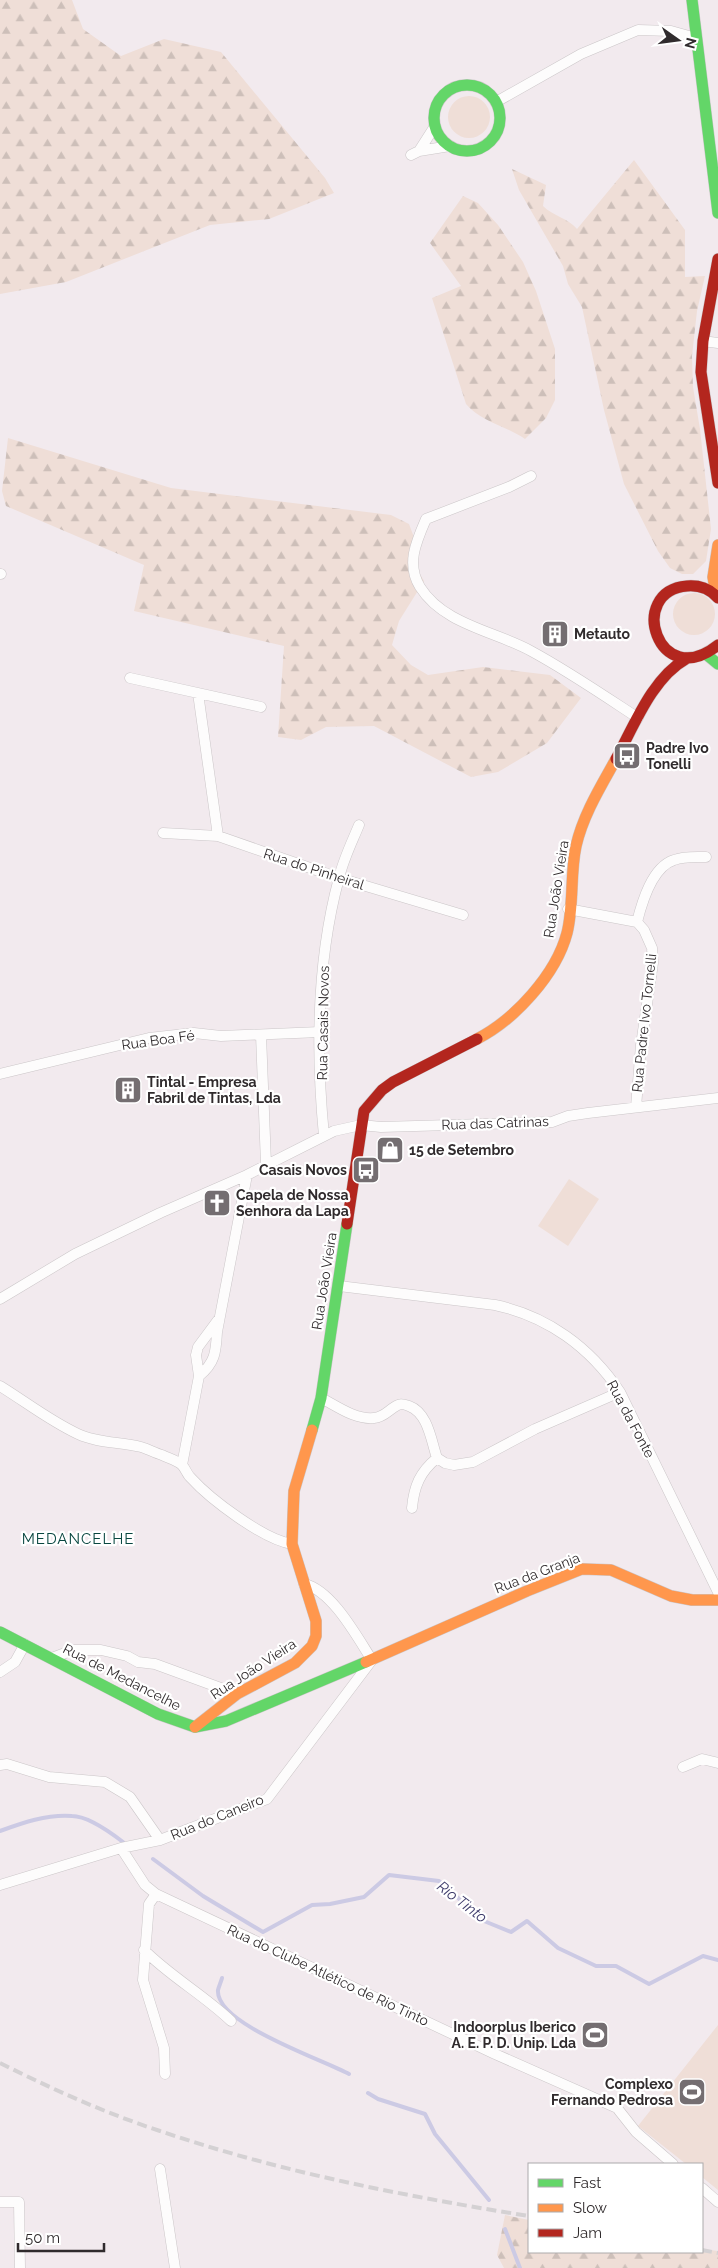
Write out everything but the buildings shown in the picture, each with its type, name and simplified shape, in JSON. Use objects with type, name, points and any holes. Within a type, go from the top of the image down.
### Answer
[{"type":"street","points":[[692,0],[718,213]]},
{"type":"street","points":[[496,102],[581,54],[638,30],[671,31],[696,38]]},
{"type":"street","points":[[471,85],[481,88],[490,94],[496,102],[500,111],[498,130],[487,145],[469,151],[460,151],[450,146],[438,134],[434,115],[440,101],[450,90],[460,86],[471,85]]},
{"type":"street","points":[[435,126],[415,153],[450,146]]},
{"type":"street","points":[[718,259],[715,291],[703,341],[702,390],[718,483]]},
{"type":"street","points":[[703,341],[718,343]]},
{"type":"street","points":[[531,476],[509,487],[426,519],[415,544],[412,567],[420,588],[436,604],[458,620],[507,638],[532,651],[638,718]]},
{"type":"street","points":[[717,596],[715,568],[718,545]]},
{"type":"street","points":[[691,584],[699,581],[715,568]]},
{"type":"street","points":[[691,584],[703,587],[717,596]]},
{"type":"street","name":"Rua João Vieira","points":[[659,681],[662,662],[661,645],[653,624],[654,612],[659,601],[668,592],[678,586],[691,584]]},
{"type":"street","points":[[661,645],[672,654],[686,659],[707,655],[718,645]]},
{"type":"street","points":[[707,655],[718,664]]},
{"type":"street","name":"Rua João Vieira","points":[[195,1727],[237,1694],[295,1663],[312,1646],[316,1636],[316,1621],[292,1544],[294,1491],[321,1398],[364,1110],[382,1090],[393,1082],[496,1029],[522,1005],[556,960],[567,932],[576,846],[582,827],[601,785],[659,681],[675,665],[686,659]]},
{"type":"street","points":[[130,678],[261,707]]},
{"type":"street","points":[[198,693],[218,836]]},
{"type":"street","name":"Rua Casais Novos","points":[[324,1136],[320,1032],[322,970],[339,878],[359,825]]},
{"type":"street","name":"Rua do Pinheiral","points":[[163,833],[218,836],[339,878],[463,915]]},
{"type":"street","points":[[568,909],[637,922],[648,887],[666,864],[684,858],[706,857]]},
{"type":"street","name":"Rua Padre Ivo Tornelli","points":[[636,1108],[653,963],[652,948],[644,930],[637,922]]},
{"type":"street","name":"Rua Boa Fé","points":[[0,1074],[149,1038],[194,1033],[222,1036],[261,1036],[320,1032]]},
{"type":"street","points":[[261,1036],[266,1164]]},
{"type":"street","name":"Rua das Catrinas","points":[[0,1299],[75,1254],[160,1213],[247,1176],[266,1164],[343,1128],[361,1125],[381,1127],[552,1122],[568,1116],[718,1098]]},
{"type":"street","points":[[199,1376],[211,1366],[215,1357],[247,1176]]},
{"type":"street","name":"Rua da Fonte","points":[[339,1286],[495,1304],[534,1316],[579,1344],[600,1364],[620,1392],[718,1592]]},
{"type":"street","points":[[182,1466],[199,1376],[196,1356],[198,1347],[221,1316]]},
{"type":"street","points":[[0,1386],[49,1418],[78,1434],[96,1440],[142,1448],[169,1458],[182,1466],[200,1488],[230,1510],[280,1542],[292,1544]]},
{"type":"street","points":[[321,1398],[347,1412],[366,1418],[382,1416],[398,1405],[403,1404],[416,1408],[423,1415],[437,1458],[445,1463],[454,1465],[473,1462],[535,1429],[620,1392]]},
{"type":"street","points":[[412,1508],[418,1481],[425,1468],[437,1458]]},
{"type":"street","name":"Rua da Granja","points":[[372,1660],[527,1591],[582,1569],[610,1570],[671,1596],[692,1600],[718,1600]]},
{"type":"street","points":[[195,1727],[226,1721],[372,1660],[325,1596],[313,1586],[304,1584]]},
{"type":"street","name":"Rua de Medancelhe","points":[[0,1632],[158,1714],[195,1727]]},
{"type":"street","points":[[0,1672],[15,1662],[25,1644]]},
{"type":"street","points":[[52,1658],[73,1650],[101,1650],[127,1656],[138,1662],[155,1664],[237,1694]]},
{"type":"street","name":"Rua do Caneiro","points":[[0,1885],[121,1848],[160,1840],[267,1799],[372,1660]]},
{"type":"street","points":[[683,1767],[702,1759],[718,1763]]},
{"type":"street","points":[[0,1764],[7,1764],[49,1777],[105,1782],[130,1797],[160,1840]]},
{"type":"street","name":"Rua do Clube Atlético de Rio Tinto","points":[[121,1848],[145,1885],[156,1894],[495,2054],[617,2108],[636,2132],[672,2163]]},
{"type":"street","points":[[156,1894],[149,1904],[143,1980],[164,2048],[165,2074]]},
{"type":"street","points":[[144,1950],[156,1962],[215,2006],[231,2021]]},
{"type":"street","points":[[160,2169],[175,2268]]},
{"type":"street","points":[[703,2189],[718,2202]]},
{"type":"street","points":[[0,2202],[19,2202],[20,2268]]},
{"type":"green space","points":[[0,0],[72,0],[83,29],[121,56],[164,39],[221,52],[325,178],[334,193],[269,219],[210,225],[66,282],[0,294]]},
{"type":"green space","points":[[473,96],[481,99],[487,105],[490,117],[487,129],[481,135],[465,138],[457,135],[451,129],[448,113],[451,105],[457,99]]},
{"type":"green space","points":[[634,160],[685,230],[685,277],[705,276],[697,311],[692,356],[693,387],[700,429],[711,529],[706,561],[693,574],[682,574],[670,568],[658,551],[624,484],[604,410],[582,307],[568,284],[563,266],[519,190],[512,169],[546,185],[543,206],[577,229]]},
{"type":"green space","points":[[463,196],[478,203],[498,225],[523,262],[536,291],[555,349],[555,400],[546,418],[525,439],[478,415],[466,404],[432,298],[461,286],[430,243]]},
{"type":"green space","points":[[8,438],[171,488],[391,515],[409,524],[418,548],[414,564],[424,581],[399,621],[392,645],[411,665],[428,675],[483,667],[550,675],[581,698],[547,743],[498,772],[471,777],[374,726],[326,727],[301,740],[278,737],[284,646],[134,611],[144,565],[6,506],[2,491]]},
{"type":"green space","points":[[694,593],[709,599],[715,614],[709,629],[694,635],[679,629],[673,614],[679,599]]},
{"type":"green space","points":[[569,1179],[599,1199],[568,1246],[538,1226]]},
{"type":"green space","name":"Complexo Fernando Pedrosa","points":[[718,2025],[718,2190],[703,2178],[703,2163],[685,2163],[638,2126]]},
{"type":"green space","points":[[505,2215],[528,2220],[528,2253],[703,2253],[703,2249],[718,2251],[718,2268],[504,2268],[497,2255]]},
{"type":"waterway","name":"Rio Tinto","points":[[0,1831],[26,1822],[53,1816],[72,1816],[92,1822],[123,1842]]},
{"type":"waterway","name":"Rio Tinto","points":[[153,1859],[203,1896],[263,1932],[312,1905],[330,1904],[364,1897],[389,1875],[439,1881],[484,1921],[511,1932],[527,1921],[558,1948],[596,1966],[616,1966],[649,1984],[703,1956],[718,1960]]},
{"type":"waterway","points":[[222,1978],[218,1990],[222,2003],[234,2015],[273,2040],[349,2074]]},
{"type":"waterway","points":[[368,2093],[378,2099],[425,2114],[435,2134],[489,2200]]},
{"type":"waterway","points":[[505,2229],[520,2268]]},
{"type":"railway","points":[[0,2063],[99,2108],[139,2124],[205,2146],[297,2171],[389,2191],[528,2216]]},
{"type":"railway","points":[[703,2250],[718,2253]]},
{"type":"traffic: fast","points":[[692,0],[718,213]]},
{"type":"traffic: fast","points":[[467,85],[480,88],[490,95],[497,105],[500,118],[497,131],[490,141],[480,148],[467,151],[454,148],[444,141],[437,131],[434,118],[437,105],[444,95],[454,88],[467,85]]},
{"type":"traffic: fast","points":[[707,655],[718,664]]},
{"type":"traffic: fast","points":[[312,1430],[321,1398],[347,1224]]},
{"type":"traffic: fast","points":[[0,1632],[158,1714],[195,1727],[226,1721],[366,1662]]},
{"type":"traffic: slow","points":[[716,595],[713,577],[718,545]]},
{"type":"traffic: slow","points":[[477,1039],[491,1031],[519,1008],[532,995],[554,965],[567,933],[571,912],[574,857],[579,834],[593,801],[616,759]]},
{"type":"traffic: slow","points":[[195,1727],[237,1694],[295,1663],[312,1646],[316,1636],[316,1621],[292,1544],[294,1491],[312,1430]]},
{"type":"traffic: slow","points":[[366,1662],[527,1591],[582,1569],[611,1570],[671,1596],[692,1600],[718,1600]]},
{"type":"traffic: jam","points":[[718,259],[703,341],[701,372],[718,483]]},
{"type":"traffic: jam","points":[[718,598],[708,590],[696,586],[687,586],[668,592],[658,604],[654,620],[657,635],[666,649],[679,657],[697,656],[718,645]]},
{"type":"traffic: jam","points":[[616,759],[654,690],[674,667],[686,659]]},
{"type":"traffic: jam","points":[[347,1224],[364,1111],[382,1090],[393,1082],[477,1039]]},
{"type":"place","name":"Metauto","points":[[555,634]]},
{"type":"place","name":"Padre Ivo Tonelli","points":[[627,756]]},
{"type":"place","name":"Tintal - Empresa Fabril de Tintas, Lda","points":[[128,1090]]},
{"type":"place","name":"15 de Setembro","points":[[390,1150]]},
{"type":"place","name":"Casais Novos","points":[[366,1170]]},
{"type":"place","name":"Capela de Nossa Senhora da Lapa","points":[[217,1203]]},
{"type":"place","name":"Indoorplus Iberico A. E. P. D. Unip. Lda","points":[[595,2035]]},
{"type":"place","name":"Complexo Fernando Pedrosa","points":[[692,2092]]},
{"type":"district","name":"MEDANCELHE","points":[[78,1539]]}]
